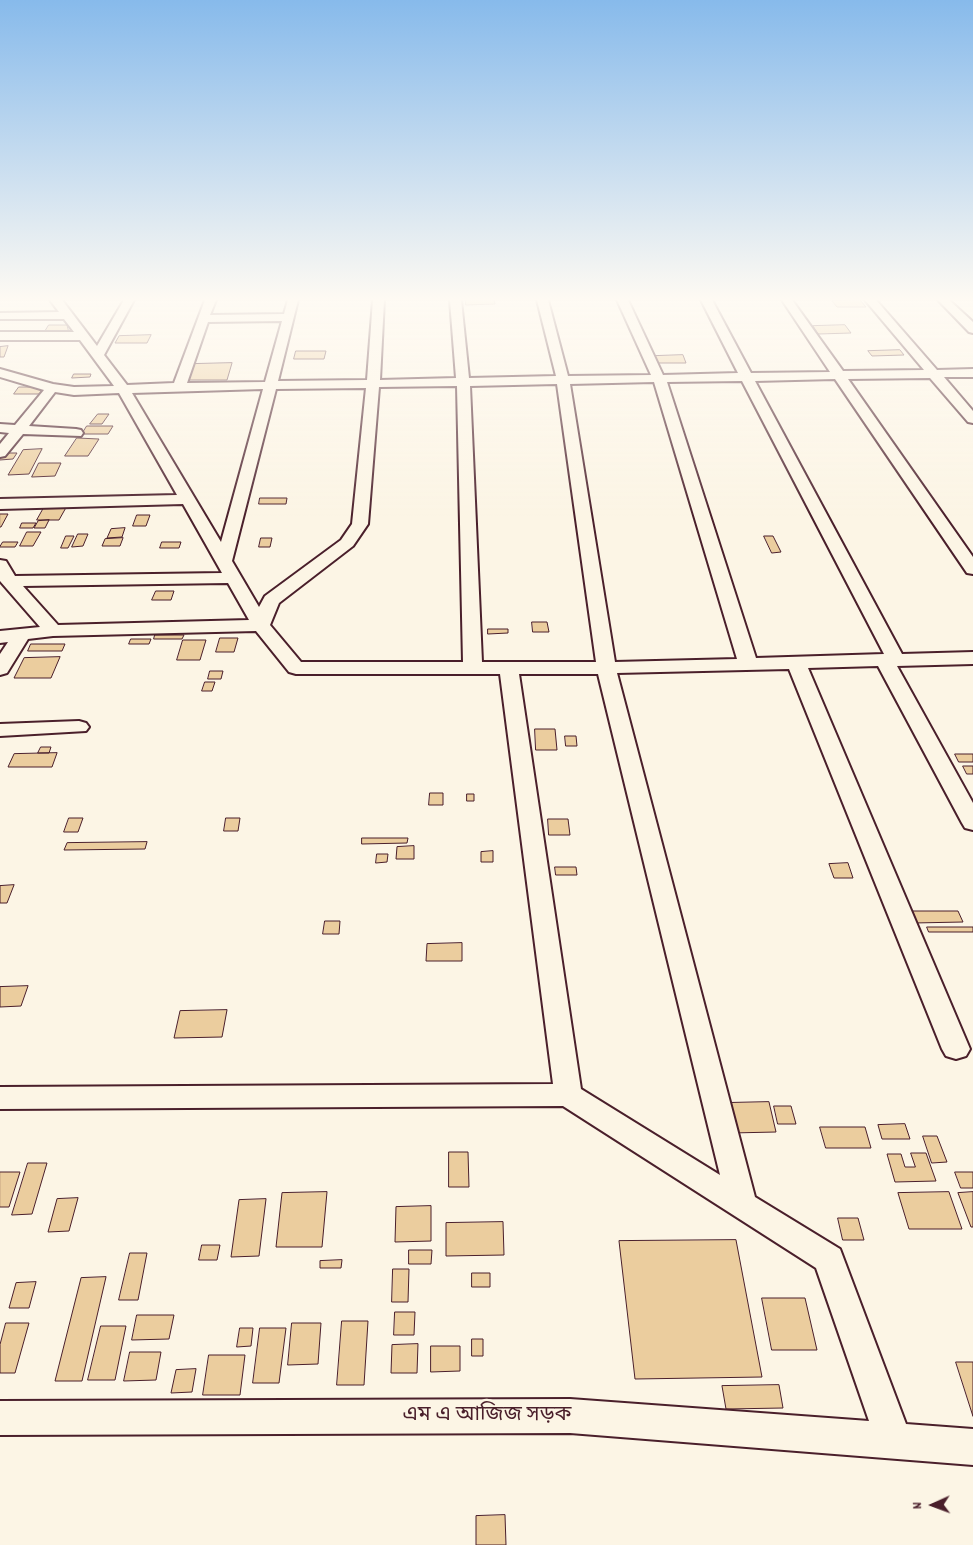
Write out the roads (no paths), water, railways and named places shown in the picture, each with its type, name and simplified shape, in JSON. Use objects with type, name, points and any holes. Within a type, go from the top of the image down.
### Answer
[{"type":"street","points":[[111,372],[124,390],[261,625],[296,668],[606,668],[973,658]]},
{"type":"street","points":[[179,387],[184,372]]},
{"type":"street","points":[[224,560],[275,372]]},
{"type":"street","points":[[261,625],[271,600],[347,543],[360,524],[375,372]]},
{"type":"street","points":[[462,372],[473,669]]},
{"type":"street","points":[[561,372],[606,668],[742,1205]]},
{"type":"street","points":[[655,372],[748,663]]},
{"type":"street","points":[[745,372],[973,823]]},
{"type":"street","points":[[837,372],[973,569]]},
{"type":"street","points":[[0,373],[52,388],[74,391],[179,387],[271,387],[973,373]]},
{"type":"street","points":[[935,374],[973,419]]},
{"type":"street","points":[[0,453],[52,388]]},
{"type":"street","points":[[0,428],[76,433]]},
{"type":"street","points":[[0,504],[187,499]]},
{"type":"street","points":[[0,565],[9,581],[53,631]]},
{"type":"street","points":[[9,581],[234,578]]},
{"type":"street","points":[[0,637],[53,631],[261,625]]},
{"type":"street","points":[[0,668],[21,635]]},
{"type":"street","points":[[796,662],[956,1049]]},
{"type":"street","points":[[509,669],[568,1095]]},
{"type":"street","points":[[0,730],[79,727]]},
{"type":"street","points":[[0,1098],[568,1095],[829,1259],[894,1441]]},
{"type":"street","name":"এম এ আজিজ সড়ক","points":[[0,1418],[570,1416],[973,1447]]}]
